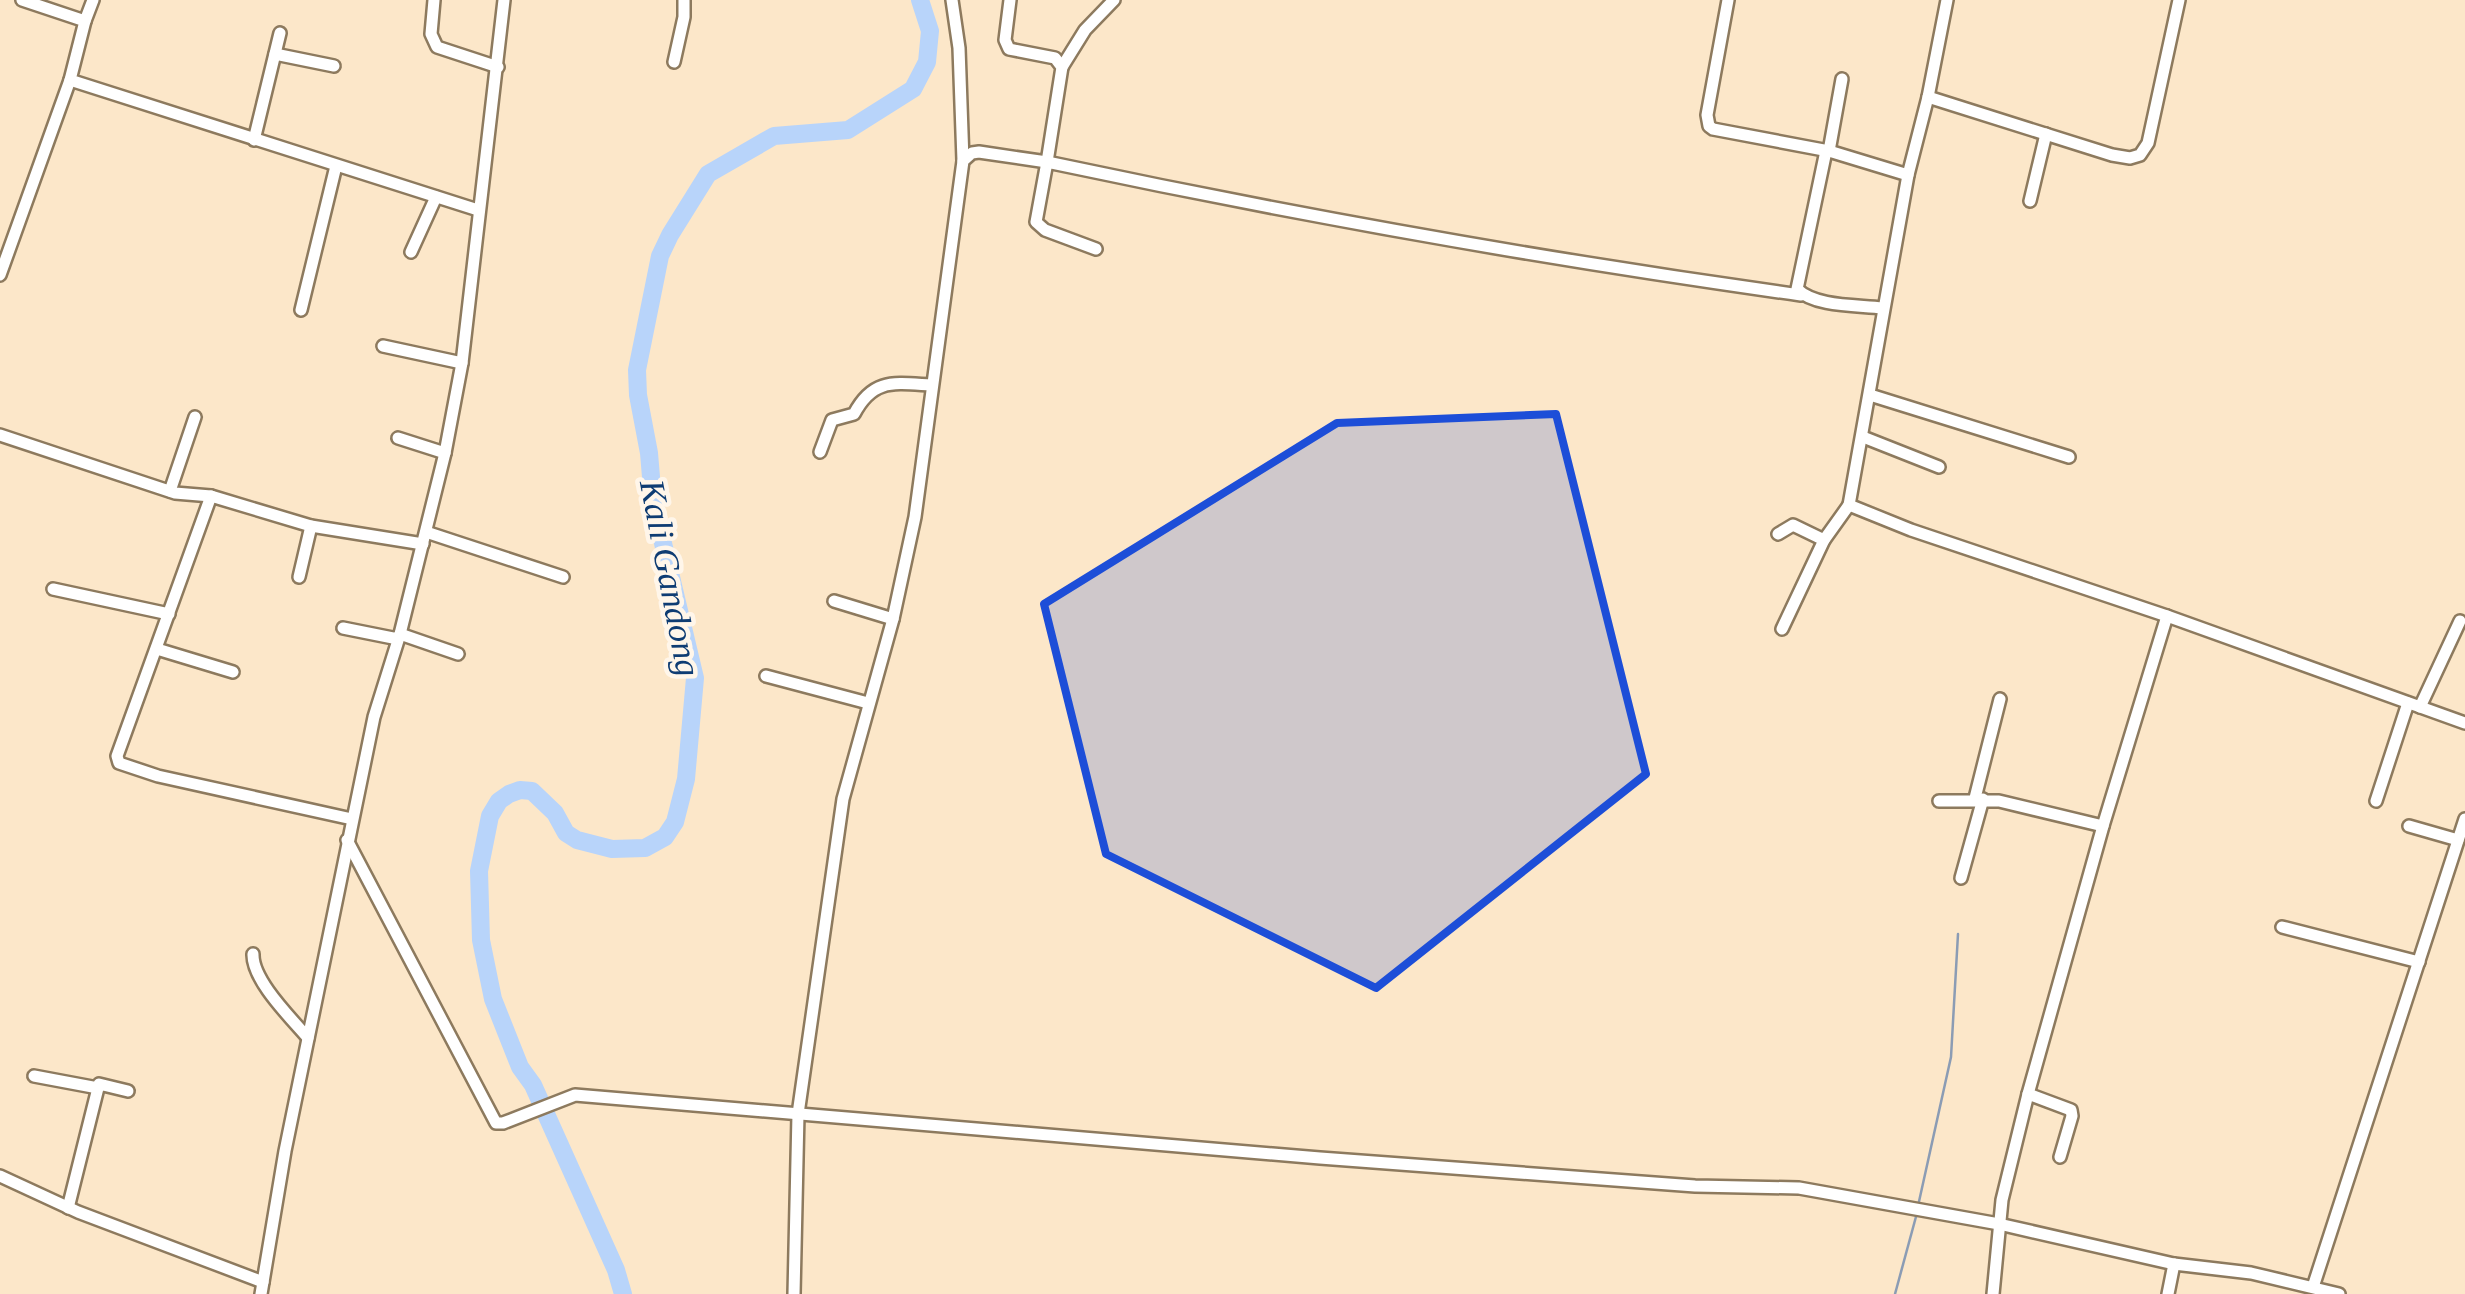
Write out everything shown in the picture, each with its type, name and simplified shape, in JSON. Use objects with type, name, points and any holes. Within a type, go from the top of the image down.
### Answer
[{"type":"street","points":[[22,0],[86,21]]},
{"type":"street","points":[[0,276],[70,80],[92,0]]},
{"type":"street","points":[[434,0],[431,34],[437,47],[498,67]]},
{"type":"street","points":[[0,1176],[262,1288],[374,716],[425,538],[462,363],[504,0]]},
{"type":"street","points":[[674,62],[684,0]]},
{"type":"street","points":[[794,1294],[798,1114],[842,799],[893,618],[915,517],[963,161],[959,48],[952,0]]},
{"type":"street","points":[[1010,0],[1006,45],[1015,51],[1055,58],[1062,67]]},
{"type":"street","points":[[1096,249],[1036,222],[1062,67],[1085,30],[1114,0]]},
{"type":"street","points":[[1728,0],[1707,115],[1709,126],[1828,151],[1908,175]]},
{"type":"street","points":[[1782,630],[1824,540],[1849,506],[1908,175],[1948,0]]},
{"type":"street","points":[[1928,98],[2100,152],[2130,158],[2140,155],[2148,143],[2179,0]]},
{"type":"street","points":[[254,140],[280,33]]},
{"type":"street","points":[[275,54],[334,66]]},
{"type":"street","points":[[1801,295],[1796,281],[1842,79]]},
{"type":"street","points":[[70,80],[478,210]]},
{"type":"street","points":[[2030,201],[2046,134]]},
{"type":"street","points":[[963,161],[980,152],[1046,162],[1592,265],[1882,308]]},
{"type":"street","points":[[302,310],[336,166]]},
{"type":"street","points":[[412,252],[436,196]]},
{"type":"street","points":[[0,230],[14,234]]},
{"type":"street","points":[[383,346],[462,363]]},
{"type":"street","points":[[820,452],[832,420],[854,414],[864,394],[873,388],[900,383],[931,385]]},
{"type":"street","points":[[1870,395],[2069,457]]},
{"type":"street","points":[[170,491],[194,416]]},
{"type":"street","points":[[0,435],[170,491],[211,496],[311,526],[425,538],[563,577]]},
{"type":"street","points":[[398,438],[445,453]]},
{"type":"street","points":[[1863,438],[1938,467]]},
{"type":"street","points":[[211,496],[118,756],[119,763],[158,776],[352,819]]},
{"type":"street","points":[[1849,506],[2465,723]]},
{"type":"street","points":[[1778,534],[1793,524],[1824,540]]},
{"type":"street","points":[[299,577],[311,526]]},
{"type":"street","points":[[52,589],[169,614]]},
{"type":"street","points":[[834,601],[893,618]]},
{"type":"street","points":[[1993,1294],[2002,1200],[2028,1094],[2167,616]]},
{"type":"street","points":[[2376,801],[2414,705],[2460,622]]},
{"type":"street","points":[[343,628],[399,636],[458,654]]},
{"type":"street","points":[[157,649],[233,672]]},
{"type":"street","points":[[766,676],[868,703]]},
{"type":"street","points":[[1961,878],[2000,699]]},
{"type":"street","points":[[1939,801],[1979,799],[2103,826]]},
{"type":"street","points":[[2314,1287],[2465,818]]},
{"type":"street","points":[[2410,826],[2458,840]]},
{"type":"street","points":[[348,840],[492,1120],[501,1123],[575,1094],[1320,1158],[1695,1186],[1799,1188],[1999,1224],[2174,1264],[2251,1273],[2340,1294]]},
{"type":"street","points":[[2282,926],[2418,962]]},
{"type":"street","points":[[253,954],[252,965],[262,981],[308,1038]]},
{"type":"street","points":[[34,1076],[98,1088]]},
{"type":"street","points":[[68,1208],[98,1084],[128,1091]]},
{"type":"street","points":[[2028,1094],[2071,1110],[2060,1157]]},
{"type":"street","points":[[2168,1294],[2174,1264]]},
{"type":"highlighted area","points":[[1556,414],[1646,774],[1376,988],[1106,854],[1044,604],[1337,423]]},
{"type":"waterway","name":"Kali Gandong","points":[[623,1294],[616,1270],[533,1085],[520,1067],[493,999],[481,940],[479,871],[490,816],[509,794],[532,791],[555,813],[566,833],[612,849],[645,848],[665,837],[675,822],[686,779],[695,678],[653,501],[637,370],[660,256],[708,174],[774,136],[848,130],[913,89],[927,62],[930,31],[920,0]]},
{"type":"waterway","points":[[1918,1206],[1951,1057],[1958,934]]},
{"type":"waterway","points":[[1895,1294],[1917,1213]]}]
